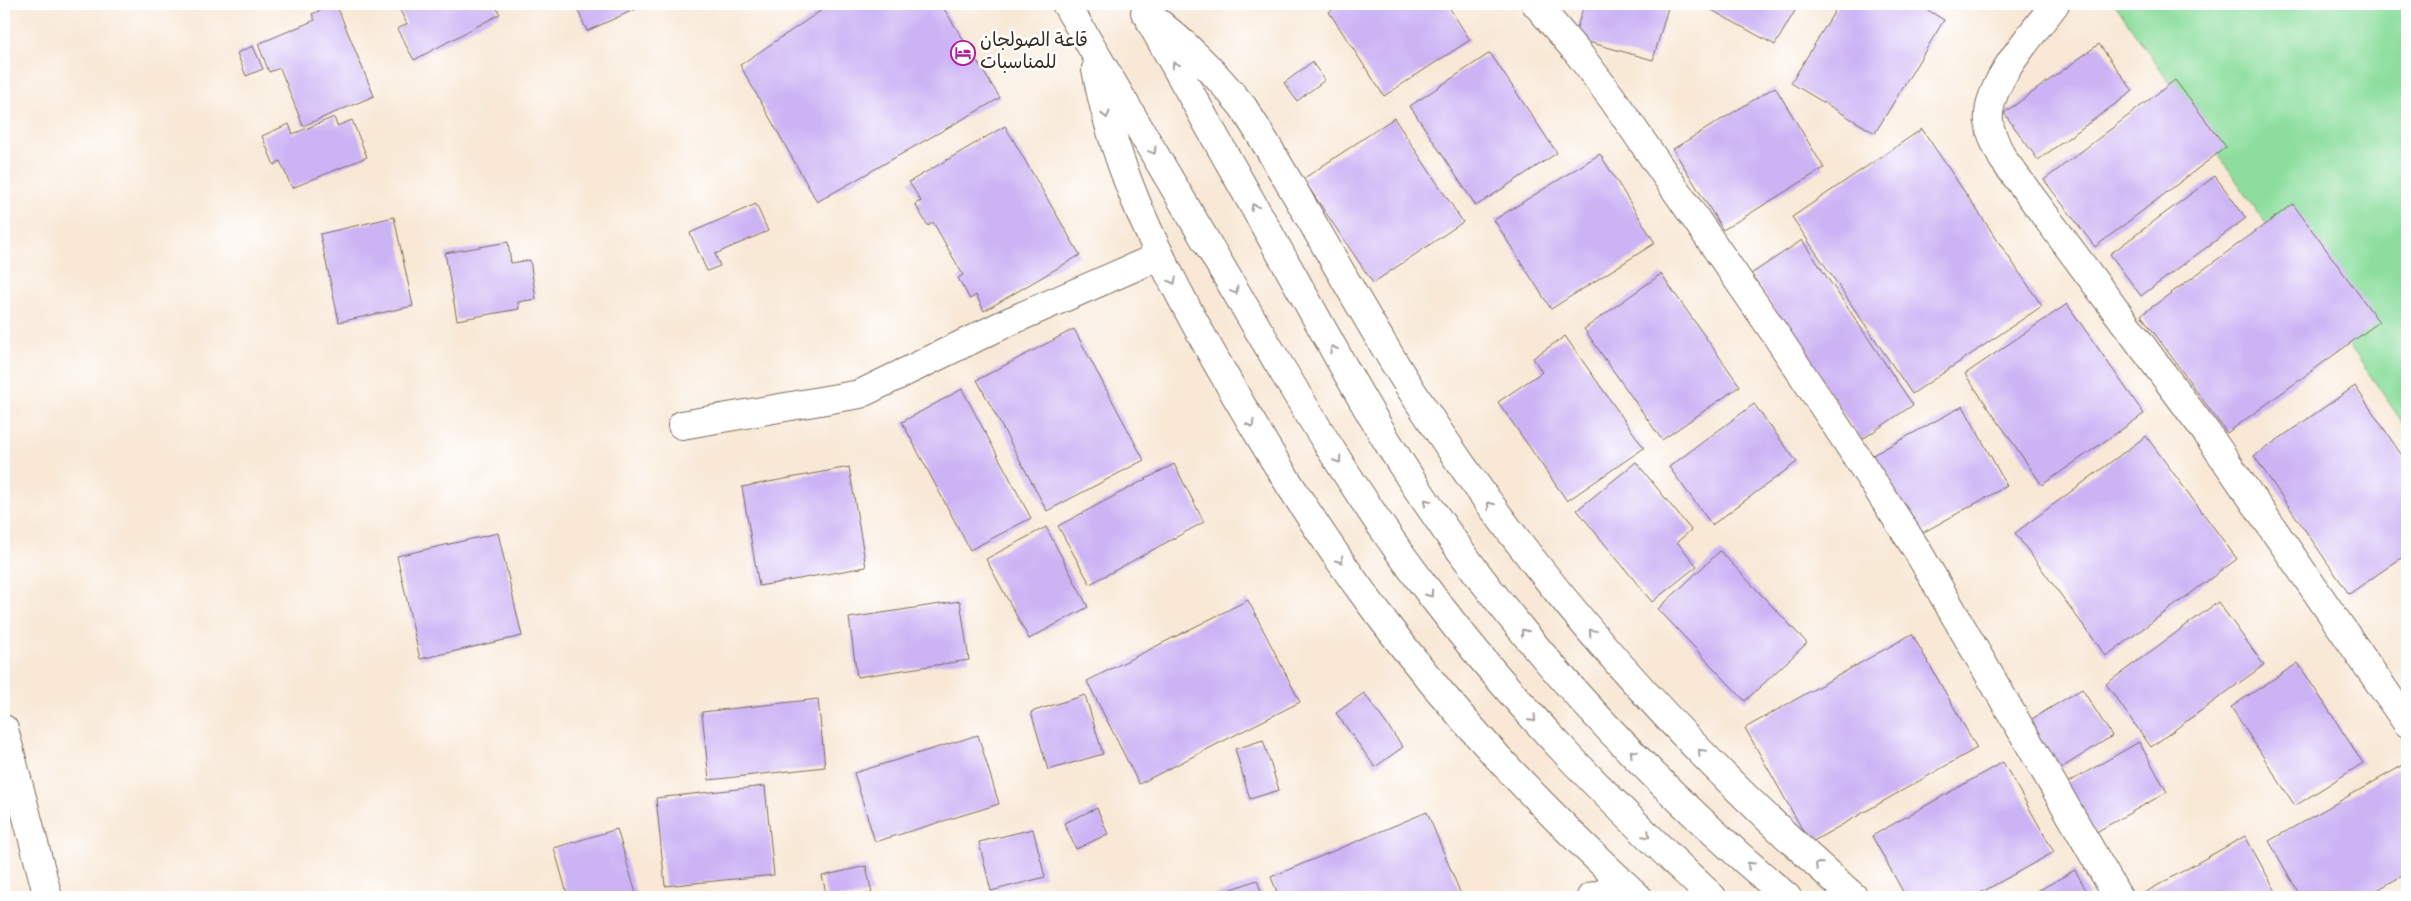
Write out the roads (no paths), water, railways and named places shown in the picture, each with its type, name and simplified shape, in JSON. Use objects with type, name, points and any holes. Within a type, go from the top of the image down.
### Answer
[{"type":"main road","points":[[1066,4],[1311,419],[1371,511],[1429,592],[1503,685],[1574,763],[1712,897]]},
{"type":"main road","points":[[1536,4],[1578,53],[1612,98],[1771,327],[1847,442],[1917,550],[2118,897]]},
{"type":"main road","points":[[2055,4],[2004,73],[1990,105],[1991,135],[2003,159],[2206,432],[2407,722]]},
{"type":"main road","points":[[1143,8],[1357,392],[1417,488],[1472,566],[1537,647],[1605,725],[1679,799],[1786,897]]},
{"type":"main road","points":[[1143,8],[1182,40],[1214,72],[1243,107],[1418,400],[1484,497],[1556,590],[1632,679],[1712,765],[1796,846],[1854,897]]},
{"type":"main road","points":[[1093,50],[1111,135],[1141,216],[1202,336],[1255,431],[1316,527],[1373,607],[1434,684],[1571,834],[1632,892]]},
{"type":"main road","points":[[682,425],[860,394],[1006,323],[1160,256]]},
{"type":"main road","points":[[4,729],[48,897]]},
{"type":"main road","points":[[1591,897],[1632,892]]},
{"type":"place","name":"قاعة الصولجان للمناسبات","points":[[963,53]]}]
